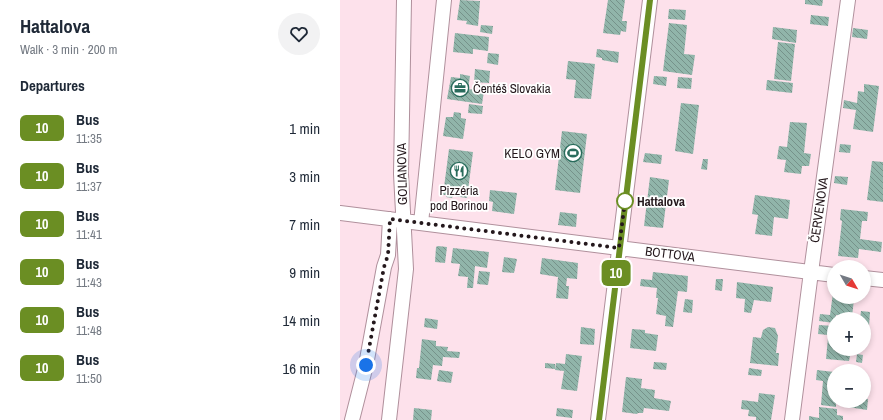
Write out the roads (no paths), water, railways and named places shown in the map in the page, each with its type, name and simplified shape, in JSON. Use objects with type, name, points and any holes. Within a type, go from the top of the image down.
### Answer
[{"type":"street","name":"GOLIANOVA","points":[[352,420],[366,365],[384,267],[397,220],[401,166],[404,0]]},
{"type":"street","name":"GOLIANOVA","points":[[421,223],[444,0]]},
{"type":"street","points":[[598,420],[650,0]]},
{"type":"street","name":"ČERVENOVA","points":[[792,420],[848,0]]},
{"type":"street","name":"BOTTOVA","points":[[340,213],[827,273]]},
{"type":"street","name":"GOLIANOVA","points":[[389,420],[406,269],[397,220]]},
{"type":"street","points":[[871,279],[883,280]]},
{"type":"place","name":"Čentéš Slovakia","points":[[460,88]]},
{"type":"place","name":"KELO GYM","points":[[573,153]]},
{"type":"place","name":"Pizzéria pod Borinou","points":[[459,171]]},
{"type":"place","name":"Hattalova","points":[[625,201]]}]
